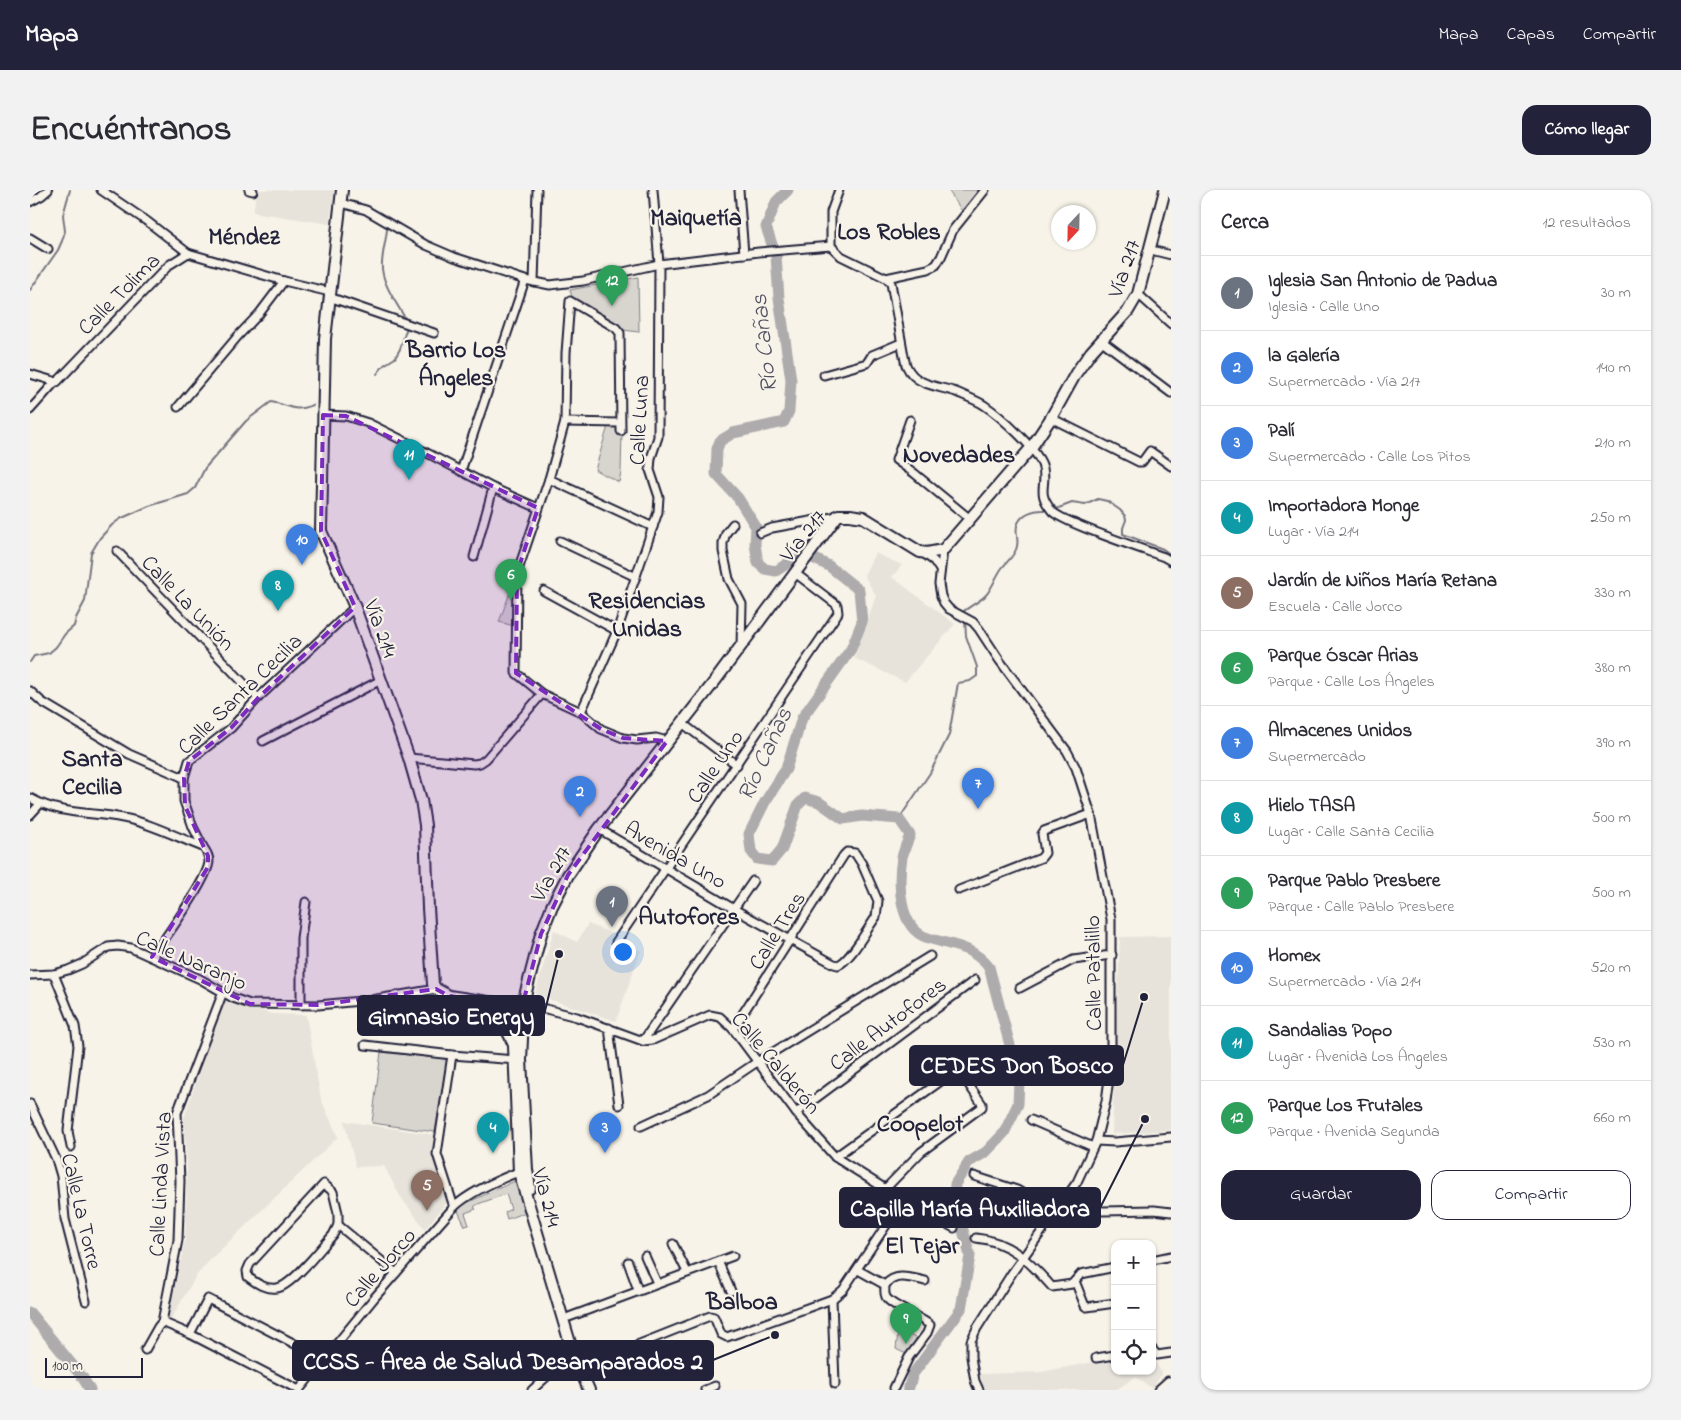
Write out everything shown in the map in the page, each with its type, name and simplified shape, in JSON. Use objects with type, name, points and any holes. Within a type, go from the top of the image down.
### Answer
[{"type":"main road","name":"Vía 214","points":[[342,190],[325,339],[321,531],[355,607],[421,800],[425,825],[432,979],[436,990]]},
{"type":"main road","name":"Vía 217","points":[[943,550],[1031,448],[1051,418],[1076,372],[1091,352],[1128,311],[1138,294],[1151,250],[1165,190]]},
{"type":"main road","name":"Vía 217","points":[[522,1007],[531,968],[552,906],[568,874],[598,829],[682,723],[838,516],[850,514],[863,517],[920,552]]},
{"type":"main road","points":[[920,552],[927,553],[943,550]]},
{"type":"main road","points":[[436,990],[449,996],[522,1007]]},
{"type":"main road","points":[[476,1001],[498,1017],[509,1033],[514,1046]]},
{"type":"main road","name":"Vía 214","points":[[518,1060],[514,1046],[517,1018],[522,1007]]},
{"type":"main road","name":"Vía 214","points":[[522,1007],[523,1019],[518,1060],[523,1171],[573,1353],[597,1390]]},
{"type":"main road","name":"Vía 214","points":[[523,1171],[590,1390]]},
{"type":"street","points":[[30,202],[48,190]]},
{"type":"street","points":[[101,190],[148,222],[188,253]]},
{"type":"street","points":[[534,282],[537,190]]},
{"type":"street","name":"Calle Luna","points":[[581,712],[617,631],[658,512],[659,497],[650,470],[651,458],[658,437],[659,264],[654,190]]},
{"type":"street","points":[[739,190],[744,254]]},
{"type":"street","points":[[839,190],[831,212],[831,246],[841,256],[886,278],[891,283],[907,368],[916,378],[925,383],[957,392],[983,404],[1031,448],[1043,467],[1042,496],[1052,512],[1057,516],[1164,557],[1171,562]]},
{"type":"street","points":[[886,278],[928,269],[936,265],[953,230],[985,190]]},
{"type":"street","points":[[341,203],[366,210],[426,246],[454,257],[525,280],[550,285],[566,284],[659,264],[759,252],[831,246]]},
{"type":"street","points":[[30,238],[48,249]]},
{"type":"street","points":[[1151,250],[1171,255]]},
{"type":"street","name":"Calle Tolima","points":[[30,410],[169,265],[188,253],[329,294],[434,333]]},
{"type":"street","points":[[461,471],[525,280]]},
{"type":"street","points":[[178,408],[238,336],[259,314],[284,281]]},
{"type":"street","points":[[1138,294],[1171,324]]},
{"type":"street","points":[[621,431],[621,353],[618,330],[570,301],[566,353],[565,422],[549,479],[516,573],[516,673],[542,694],[581,712],[602,730],[637,740],[656,738],[668,741]]},
{"type":"street","points":[[1102,342],[1171,393]]},
{"type":"street","points":[[824,375],[866,363],[872,355],[901,343]]},
{"type":"street","points":[[30,374],[55,382]]},
{"type":"street","points":[[323,415],[346,416],[368,423],[493,488],[538,508]]},
{"type":"street","points":[[1051,418],[1139,462],[1142,462],[1150,452],[1171,466]]},
{"type":"street","points":[[910,420],[896,460],[970,518]]},
{"type":"street","points":[[565,422],[620,423]]},
{"type":"street","points":[[549,479],[653,527]]},
{"type":"street","points":[[474,557],[493,488]]},
{"type":"street","points":[[760,533],[772,528],[838,516]]},
{"type":"street","points":[[733,524],[726,533],[723,550],[729,579],[742,604],[741,646]]},
{"type":"street","points":[[560,541],[636,577]]},
{"type":"street","name":"Calle Patalillo","points":[[943,550],[939,584],[941,596],[949,609],[973,622],[1067,751],[1076,768],[1091,814],[1111,919],[1111,1064],[1106,1101],[1095,1144],[1078,1182],[1024,1257],[982,1320],[971,1341],[971,1357],[975,1381],[979,1390]]},
{"type":"street","name":"Calle La Unión","points":[[117,551],[258,698]]},
{"type":"street","points":[[920,552],[934,561],[940,570]]},
{"type":"street","name":"Calle Uno","points":[[616,942],[838,613],[838,605],[796,573]]},
{"type":"street","points":[[544,591],[617,631]]},
{"type":"street","name":"Calle Santa Cecilia","points":[[152,957],[196,891],[208,867],[208,856],[193,827],[185,806],[184,778],[186,767],[191,759],[231,728],[258,698],[355,607]]},
{"type":"street","points":[[263,741],[381,680]]},
{"type":"street","points":[[30,691],[42,702],[129,754],[184,778]]},
{"type":"street","points":[[408,758],[480,763],[486,759],[542,694]]},
{"type":"street","points":[[682,723],[737,765]]},
{"type":"street","points":[[30,798],[40,804],[58,810],[128,819],[203,847]]},
{"type":"street","points":[[30,815],[40,804]]},
{"type":"street","points":[[959,890],[1042,858],[1045,853],[1042,834],[1044,830],[1091,814]]},
{"type":"street","name":"Avenida Uno","points":[[598,829],[734,909],[834,964],[841,964]]},
{"type":"street","name":"Calle Tres","points":[[733,1029],[844,855],[850,852],[858,857],[862,864],[878,902],[878,910],[855,947],[841,964]]},
{"type":"street","points":[[522,1007],[551,1010],[577,1017],[643,1041],[753,881]]},
{"type":"street","points":[[301,1005],[301,938],[306,902]]},
{"type":"street","name":"Calle Naranjo","points":[[30,976],[54,974],[82,964],[108,947],[131,948],[200,979],[233,998],[250,1004],[301,1005],[370,1000],[436,990]]},
{"type":"street","points":[[1020,988],[1073,960],[1112,955]]},
{"type":"street","points":[[641,1126],[708,1095],[757,1062],[930,956]]},
{"type":"street","points":[[54,974],[75,1026],[78,1046],[68,1130],[71,1147]]},
{"type":"street","name":"Calle Autofores","points":[[796,1113],[975,980]]},
{"type":"street","name":"Calle Linda Vista","points":[[145,1350],[162,1322],[178,1240],[180,1181],[177,1113],[223,992]]},
{"type":"street","name":"Calle Calderón","points":[[643,1041],[653,1040],[710,1015],[720,1017],[733,1029],[796,1113],[835,1157],[903,1200],[954,1228]]},
{"type":"street","points":[[609,1028],[619,1105]]},
{"type":"street","points":[[365,1045],[518,1060]]},
{"type":"street","points":[[835,1157],[980,1053]]},
{"type":"street","points":[[452,1055],[437,1154],[454,1207]]},
{"type":"street","points":[[886,1188],[921,1152],[982,1107],[982,1104],[958,1069]]},
{"type":"street","name":"Calle La Torre","points":[[30,1104],[56,1158],[61,1176],[65,1220],[86,1301]]},
{"type":"street","points":[[1031,1120],[1095,1144],[1171,1137]]},
{"type":"street","name":"Calle Jorco","points":[[299,1390],[396,1273],[454,1207],[474,1193],[523,1171]]},
{"type":"street","points":[[974,1176],[1017,1190],[1054,1213]]},
{"type":"street","points":[[324,1184],[333,1192],[338,1213],[338,1225],[334,1235],[289,1283],[278,1288],[268,1288],[248,1277],[247,1271],[250,1264],[324,1184]]},
{"type":"street","points":[[1066,1199],[1086,1209],[1171,1212]]},
{"type":"street","points":[[582,1367],[710,1316],[714,1317],[721,1334],[727,1337],[832,1299],[843,1290],[858,1270],[903,1200]]},
{"type":"street","points":[[338,1225],[396,1273]]},
{"type":"street","points":[[976,1238],[990,1240],[1024,1257],[1055,1288],[1072,1284],[1081,1274],[1111,1268]]},
{"type":"street","points":[[673,1244],[687,1272]]},
{"type":"street","points":[[646,1256],[657,1283]]},
{"type":"street","points":[[569,1317],[733,1256]]},
{"type":"street","points":[[1156,1259],[1171,1256]]},
{"type":"street","points":[[718,1261],[731,1291]]},
{"type":"street","points":[[628,1262],[638,1290]]},
{"type":"street","points":[[858,1270],[885,1285]]},
{"type":"street","points":[[894,1388],[908,1358],[927,1333],[930,1325],[908,1311],[892,1304],[885,1295],[885,1285],[889,1280],[900,1276],[925,1281]]},
{"type":"street","points":[[1075,1281],[1085,1306],[1111,1304]]},
{"type":"street","points":[[190,1334],[208,1299],[324,1360]]},
{"type":"street","points":[[832,1299],[835,1384]]},
{"type":"street","points":[[162,1322],[190,1334],[299,1390]]},
{"type":"street","points":[[532,1390],[573,1353]]},
{"type":"street","points":[[1156,1354],[1171,1354]]},
{"type":"street","points":[[1096,1358],[1111,1356]]},
{"type":"street","points":[[1158,1390],[1168,1381]]},
{"type":"street","points":[[705,1390],[715,1386]]},
{"type":"highlighted area","points":[[323,415],[346,416],[538,508],[517,573],[516,673],[601,729],[623,738],[667,741],[568,875],[541,934],[522,1007],[449,996],[436,989],[318,1005],[250,1004],[152,957],[208,867],[208,856],[185,806],[184,778],[189,761],[231,728],[258,698],[355,607],[321,531]]},
{"type":"shaded area","points":[[257,190],[335,190],[329,224],[253,212]]},
{"type":"shaded area","points":[[948,190],[980,190],[962,211]]},
{"type":"shaded area","points":[[638,277],[639,332],[623,330],[609,319],[573,300],[570,290]]},
{"type":"shaded area","points":[[618,425],[622,433],[619,482],[595,470],[608,426]]},
{"type":"shaded area","points":[[875,553],[902,565],[892,577],[955,624],[905,682],[854,658],[876,596],[864,575]]},
{"type":"shaded area","points":[[515,579],[514,626],[499,622]]},
{"type":"shaded area","points":[[588,924],[613,934],[608,945],[641,950],[616,1021],[536,995],[535,993],[554,930],[577,942]]},
{"type":"shaded area","points":[[1171,936],[1171,1130],[1112,1134],[1120,937]]},
{"type":"shaded area","points":[[224,998],[272,1014],[306,1015],[321,1099],[338,1137],[212,1258],[196,1276],[171,1319],[168,1317],[185,1241],[187,1169],[184,1118]]},
{"type":"shaded area","points":[[381,1052],[447,1059],[435,1132],[372,1123]]},
{"type":"shaded area","points":[[344,1121],[435,1135],[434,1157],[447,1202],[425,1229],[400,1196],[384,1166],[356,1167]]},
{"type":"shaded area","points":[[515,1181],[526,1212],[507,1219],[505,1212],[511,1209],[506,1194],[478,1204],[474,1207],[476,1209],[465,1213],[469,1225],[465,1226],[458,1211],[462,1205]]},
{"type":"shaded area","points":[[898,1332],[902,1334],[904,1332],[919,1340],[908,1354],[896,1349]]},
{"type":"shaded area","points":[[1111,1359],[1111,1375],[1156,1375],[1156,1363],[1162,1374],[1152,1388],[1135,1377],[1116,1390],[984,1390],[980,1374],[1041,1372]]},
{"type":"waterway","points":[[30,290],[58,250],[62,241],[65,231],[63,215],[70,190]]},
{"type":"waterway","name":"Río Cañas","points":[[788,190],[776,202],[766,227],[776,256],[779,298],[791,380],[789,411],[784,422],[733,433],[720,441],[717,449],[716,474],[738,498],[756,527],[755,544],[758,563],[765,569],[776,571],[803,553],[829,566],[859,590],[862,622],[851,649],[802,718],[786,769],[765,802],[749,834],[751,851],[757,859],[772,861],[782,849],[798,805],[805,798],[819,802],[843,819],[862,816],[899,819],[910,835],[902,857],[900,879],[902,904],[906,915],[918,933],[928,938],[968,950],[989,967],[1019,1079],[1018,1104],[1004,1133],[986,1152],[969,1162],[955,1184],[954,1206],[970,1256],[961,1309],[913,1374],[908,1390]]},
{"type":"waterway","points":[[387,229],[382,259],[383,276],[388,289],[406,320]]},
{"type":"waterway","points":[[377,374],[384,365],[395,358],[407,327]]},
{"type":"waterway","points":[[30,662],[34,656],[49,653],[74,626],[85,601],[91,553],[100,538],[112,525],[120,519],[149,506],[188,494],[195,488],[205,468],[246,421],[271,402],[292,408],[313,405]]},
{"type":"waterway","points":[[1056,509],[1072,503],[1085,505],[1098,499],[1107,501],[1125,516],[1123,534],[1163,549],[1171,555]]},
{"type":"waterway","points":[[964,615],[964,611],[991,589],[1000,571],[1015,552],[1017,543],[1016,532],[1020,520],[1029,513],[1044,510]]},
{"type":"waterway","points":[[899,819],[930,773],[949,735],[958,683],[970,681],[977,676],[977,667],[966,636],[965,620]]},
{"type":"waterway","points":[[30,1313],[83,1378],[90,1390]]},
{"type":"place","name":"Parque Los Frutales","points":[[612,306]]},
{"type":"place","name":"Sandalias Popo","points":[[409,480]]},
{"type":"place","name":"Homex","points":[[302,565]]},
{"type":"place","name":"Parque Óscar Arias","points":[[511,600]]},
{"type":"place","name":"Hielo TASA","points":[[278,611]]},
{"type":"place","name":"Almacenes Unidos","points":[[978,809]]},
{"type":"place","name":"la Galería","points":[[580,817]]},
{"type":"place","name":"Iglesia San Antonio de Padua","points":[[612,927]]},
{"type":"place","name":"Gimnasio Energy","points":[[559,954]]},
{"type":"place","name":"CEDES Don Bosco","points":[[1144,997]]},
{"type":"place","name":"Capilla María Auxiliadora","points":[[1145,1119]]},
{"type":"place","name":"Importadora Monge","points":[[493,1153]]},
{"type":"place","name":"Palí","points":[[605,1153]]},
{"type":"place","name":"Jardín de Niños María Retana","points":[[427,1211]]},
{"type":"place","name":"CCSS - Área de Salud Desamparados 2","points":[[775,1335]]},
{"type":"place","name":"Parque Pablo Presbere","points":[[906,1344]]},
{"type":"district","name":"Maiquetía","points":[[696,217]]},
{"type":"district","name":"Los Robles","points":[[889,231]]},
{"type":"district","name":"Méndez","points":[[244,236]]},
{"type":"district","name":"Barrio Los Ángeles","points":[[456,363]]},
{"type":"district","name":"Novedades","points":[[959,454]]},
{"type":"district","name":"Residencias Unidas","points":[[647,614]]},
{"type":"district","name":"Santa Cecilia","points":[[92,772]]},
{"type":"district","name":"Autofores","points":[[689,916]]},
{"type":"district","name":"Coopelot","points":[[920,1123]]},
{"type":"district","name":"El Tejar","points":[[922,1245]]},
{"type":"district","name":"Balboa","points":[[742,1301]]}]
